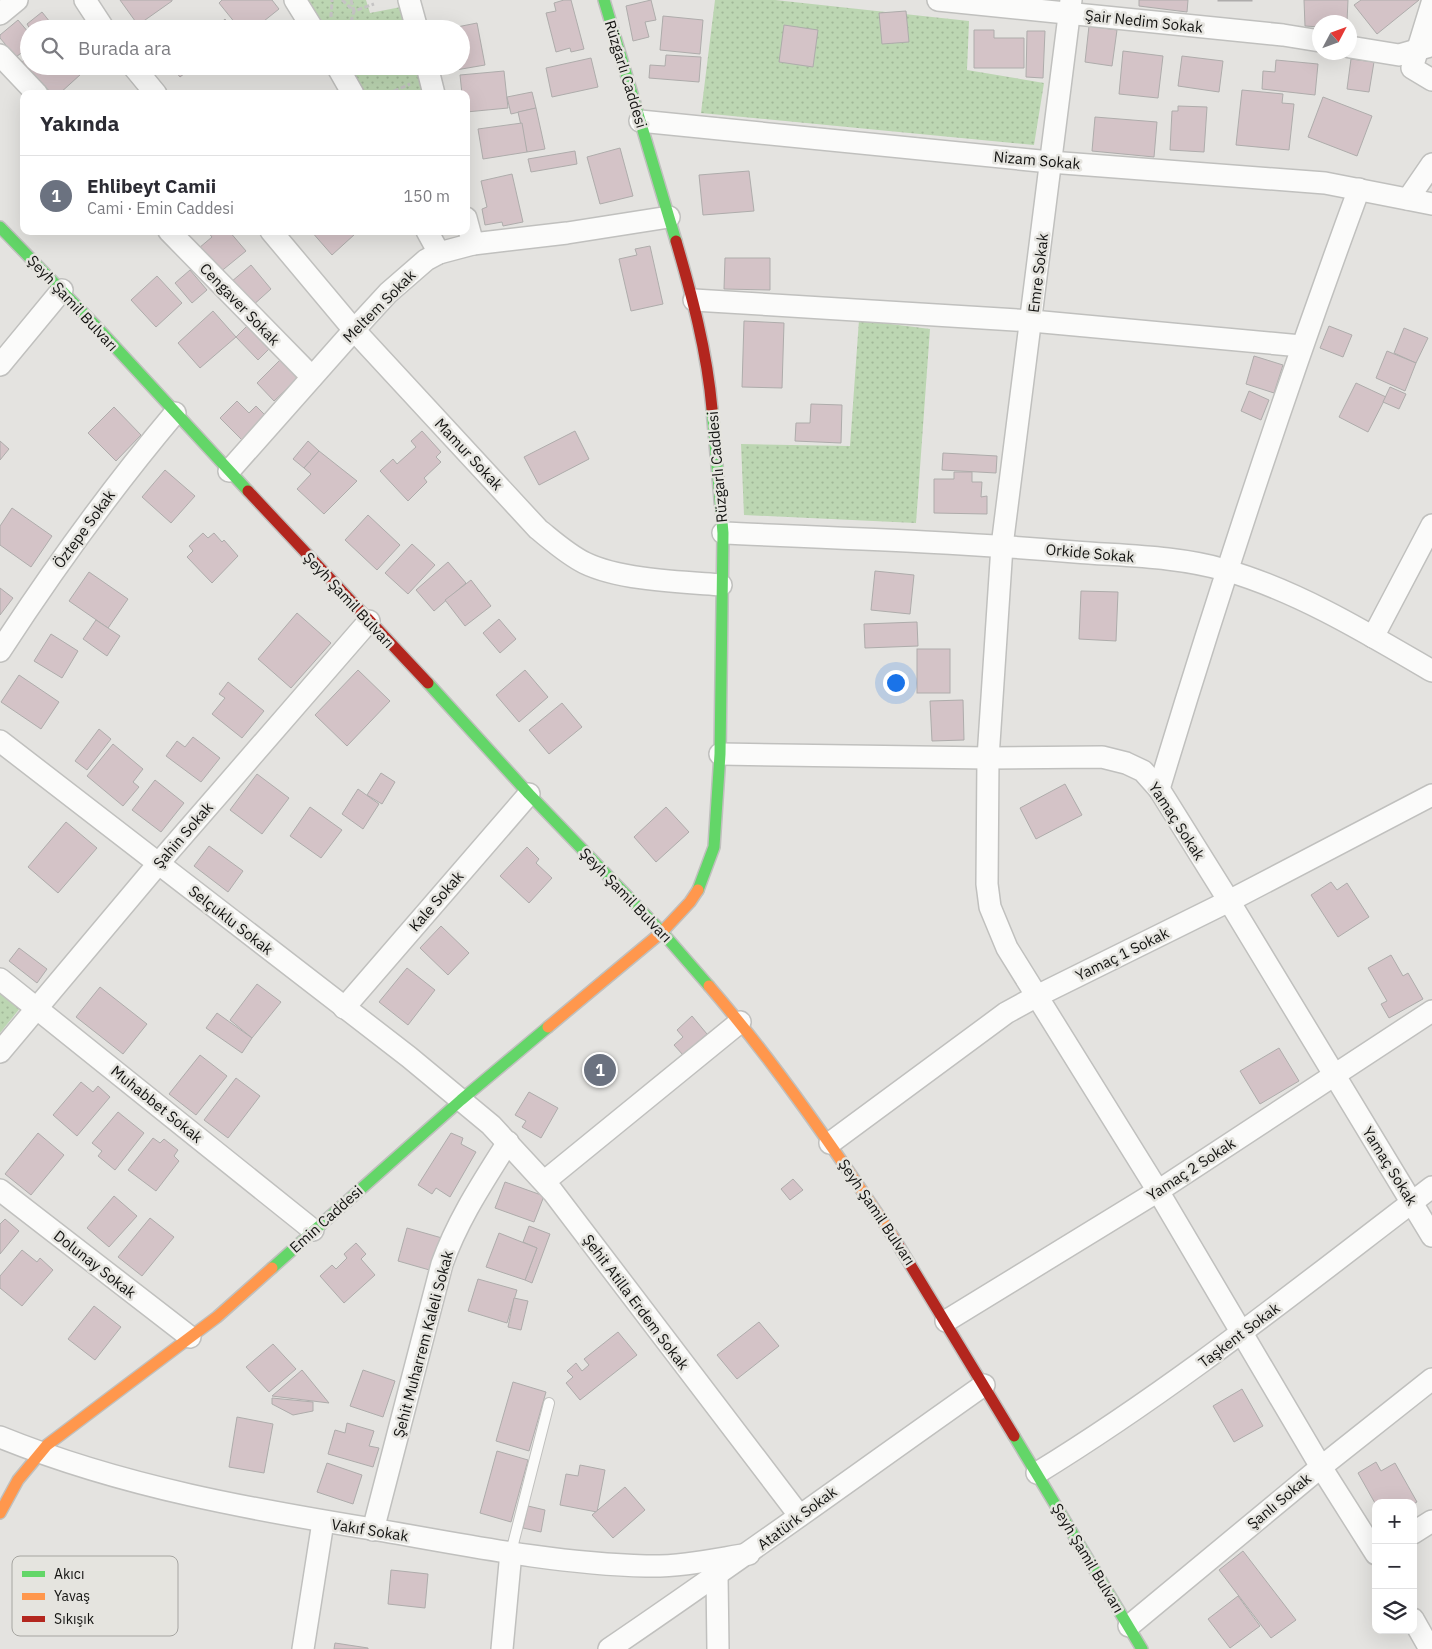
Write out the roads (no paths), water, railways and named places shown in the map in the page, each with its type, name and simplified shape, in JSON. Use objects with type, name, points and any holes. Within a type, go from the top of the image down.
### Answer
[{"type":"street","points":[[0,14],[17,0]]},
{"type":"street","points":[[85,0],[98,20]]},
{"type":"street","points":[[295,0],[307,20]]},
{"type":"street","points":[[409,0],[415,20]]},
{"type":"street","name":"Rüzgarlı Caddesi","points":[[604,0],[694,300],[710,382],[723,533],[720,754],[714,847],[700,886],[690,902],[662,932]]},
{"type":"street","name":"Şair Nedim Sokak","points":[[938,0],[1070,6],[1312,40]]},
{"type":"street","points":[[1432,3],[1424,48],[1412,68],[1432,80]]},
{"type":"street","name":"Emre Sokak","points":[[1070,6],[1032,321],[1002,546],[988,758],[987,884],[990,907],[1007,948],[1158,1190],[1244,1333],[1321,1467],[1372,1548]]},
{"type":"street","points":[[1357,48],[1399,55],[1424,48]]},
{"type":"street","points":[[0,55],[33,90]]},
{"type":"street","points":[[140,75],[153,90]]},
{"type":"street","points":[[342,75],[351,90]]},
{"type":"street","points":[[429,75],[433,90]]},
{"type":"street","name":"Nizam Sokak","points":[[640,121],[1050,162],[1326,183],[1432,204]]},
{"type":"street","points":[[1408,199],[1432,164]]},
{"type":"street","points":[[1159,789],[1226,570],[1301,346],[1359,189]]},
{"type":"street","name":"Meltem Sokak","points":[[229,470],[354,330],[406,276],[439,253],[473,244],[568,234],[669,217]]},
{"type":"street","name":"Şeyh Şamil Bulvarı","points":[[0,227],[62,290],[478,736],[528,794],[662,932],[740,1022],[830,1142],[901,1248],[1142,1649]]},
{"type":"street","points":[[470,233],[473,244]]},
{"type":"street","name":"Cengaver Sokak","points":[[173,235],[312,378]]},
{"type":"street","name":"Mamur Sokak","points":[[274,235],[354,330],[538,529],[573,556],[587,564],[622,573],[721,586]]},
{"type":"street","points":[[429,235],[439,253]]},
{"type":"street","points":[[0,365],[62,290]]},
{"type":"street","points":[[694,300],[1032,321],[1301,346]]},
{"type":"street","name":"Öztepe Sokak","points":[[0,651],[77,535],[132,464],[175,413]]},
{"type":"street","points":[[1373,637],[1432,524]]},
{"type":"street","name":"Orkide Sokak","points":[[723,533],[1002,546],[1173,560],[1226,570],[1300,600],[1373,637],[1432,671]]},
{"type":"street","name":"Şahin Sokak","points":[[0,1052],[158,864],[369,620]]},
{"type":"street","name":"Selçuklu Sokak","points":[[0,741],[461,1100]]},
{"type":"street","name":"Yamaç Sokak","points":[[720,754],[988,758],[1102,757],[1126,762],[1143,771],[1159,789],[1229,901],[1413,1201],[1432,1236]]},
{"type":"street","name":"Kale Sokak","points":[[344,1008],[528,794]]},
{"type":"street","name":"Yamaç 1 Sokak","points":[[830,1142],[991,1023],[1037,996],[1229,901],[1432,795]]},
{"type":"street","name":"Emin Caddesi","points":[[0,1513],[18,1480],[47,1445],[217,1317],[461,1100],[662,932]]},
{"type":"street","name":"Muhabbet Sokak","points":[[0,979],[313,1230]]},
{"type":"street","name":"Yamaç 2 Sokak","points":[[946,1321],[1158,1190],[1432,1011]]},
{"type":"street","points":[[545,1181],[740,1022]]},
{"type":"street","name":"Şehit Atilla Erdem Sokak","points":[[461,1100],[508,1142],[545,1181],[799,1515]]},
{"type":"street","name":"Şehit Muharrem Kaleli Sokak","points":[[373,1530],[448,1246],[474,1195],[508,1142]]},
{"type":"street","name":"Taşkent Sokak","points":[[1037,1473],[1116,1423],[1244,1333],[1432,1186]]},
{"type":"street","name":"Dolunay Sokak","points":[[0,1190],[190,1337]]},
{"type":"street","name":"Şanlı Sokak","points":[[1129,1626],[1321,1467],[1432,1379]]},
{"type":"street","name":"Atatürk Sokak","points":[[609,1649],[749,1554],[799,1515],[984,1384]]},
{"type":"street","name":"Vakıf Sokak","points":[[0,1438],[39,1453],[141,1484],[323,1522],[511,1552],[647,1566],[690,1563],[749,1554]]},
{"type":"street","points":[[1417,1530],[1432,1521]]},
{"type":"street","points":[[303,1649],[323,1522]]},
{"type":"street","points":[[502,1649],[511,1552]]},
{"type":"street","points":[[717,1576],[718,1649]]},
{"type":"street","points":[[1417,1627],[1430,1649]]},
{"type":"lane","points":[[511,1552],[549,1403]]},
{"type":"place","name":"Ehlibeyt Camii","points":[[600,1070]]}]
